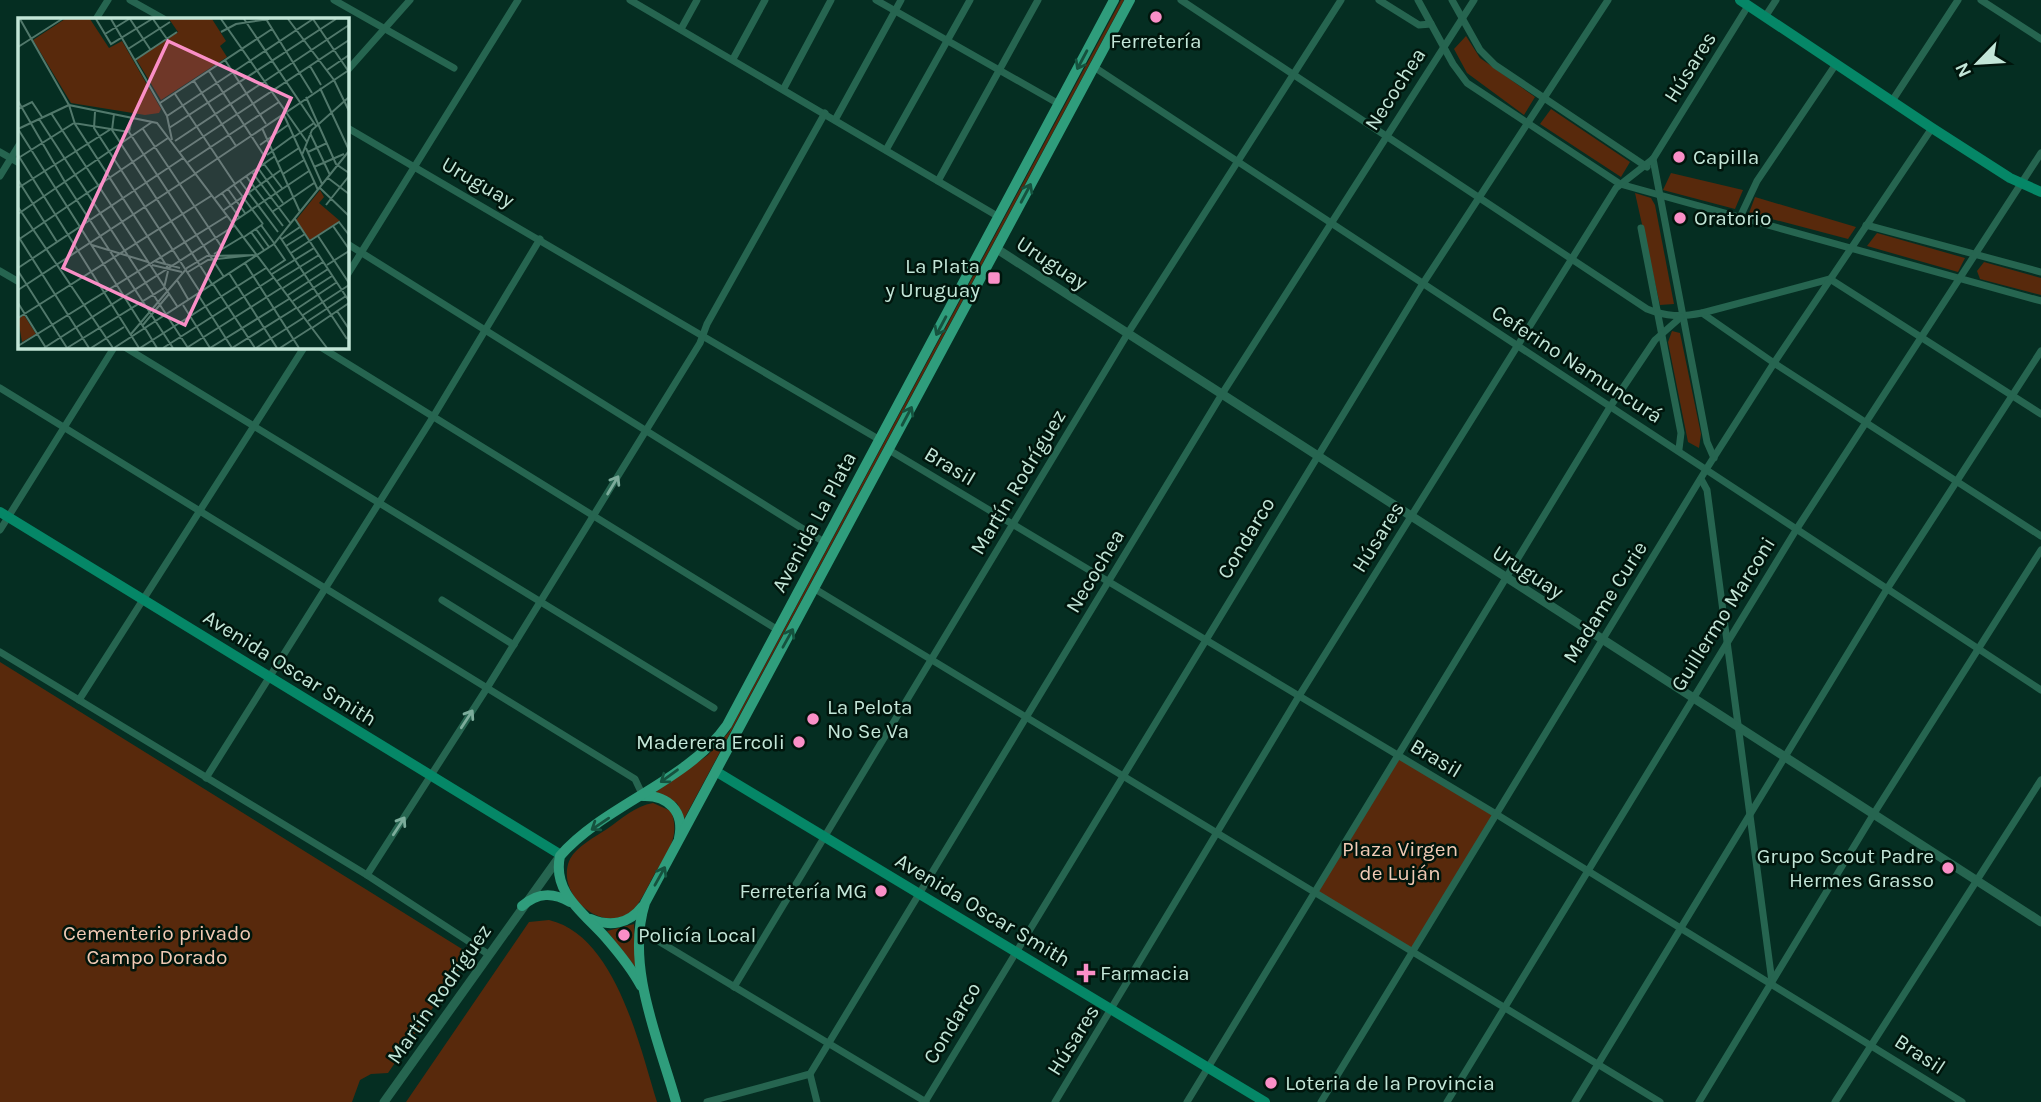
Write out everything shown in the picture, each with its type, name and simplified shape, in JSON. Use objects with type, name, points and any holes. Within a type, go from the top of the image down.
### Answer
[{"type":"main road","name":"Avenida La Plata","points":[[646,995],[617,951],[571,903],[560,879],[561,855],[580,837],[643,796],[717,738],[778,630],[1114,0]]},
{"type":"main road","name":"Avenida La Plata","points":[[676,1102],[646,995],[640,957],[640,930],[645,903],[1130,0]]},
{"type":"main road","points":[[1744,3],[1932,128],[2022,184],[2041,192]]},
{"type":"main road","name":"Avenida Oscar Smith","points":[[4,514],[561,855]]},
{"type":"main road","name":"Avenida Oscar Smith","points":[[717,772],[1265,1102]]},
{"type":"main road","points":[[643,796],[659,798],[676,809],[681,830],[676,848]]},
{"type":"main road","points":[[522,906],[531,899],[547,894],[571,903]]},
{"type":"main road","points":[[583,914],[599,922],[618,923],[635,915],[645,903]]},
{"type":"street","points":[[97,18],[108,0]]},
{"type":"street","points":[[130,0],[141,3],[163,18]]},
{"type":"street","points":[[334,0],[454,68]]},
{"type":"street","points":[[348,70],[410,0]]},
{"type":"street","points":[[348,274],[418,167],[518,0]]},
{"type":"street","points":[[630,0],[784,88],[999,217]]},
{"type":"street","points":[[681,29],[697,0]]},
{"type":"street","points":[[733,59],[765,0]]},
{"type":"street","points":[[784,88],[831,0]]},
{"type":"street","points":[[876,0],[1059,104]]},
{"type":"street","points":[[835,120],[901,0]]},
{"type":"street","points":[[886,150],[970,0]]},
{"type":"street","points":[[938,181],[1038,0]]},
{"type":"street","points":[[1181,0],[1657,313],[1681,317],[1702,313],[1830,279],[2041,414]]},
{"type":"street","name":"Martín Rodríguez","points":[[734,986],[822,836],[1014,525],[1128,333],[1341,0]]},
{"type":"street","points":[[1379,0],[1419,25],[1431,24]]},
{"type":"street","points":[[1418,0],[1467,83],[1620,184],[1741,215],[1959,280],[2041,301]]},
{"type":"street","points":[[1452,0],[1486,57],[1654,171]]},
{"type":"street","name":"Necochea","points":[[810,1074],[1222,394],[1474,0]]},
{"type":"street","name":"Condarco","points":[[926,1102],[1316,456],[1422,285],[1608,0]]},
{"type":"street","points":[[1765,17],[1776,0]]},
{"type":"street","points":[[1892,101],[1958,0]]},
{"type":"street","points":[[1981,0],[2041,39]]},
{"type":"street","name":"Húsares","points":[[1055,1102],[1410,517],[1620,184],[1653,159],[1744,3]]},
{"type":"street","points":[[1741,215],[1757,181],[1836,64]]},
{"type":"street","name":"Ceferino Namuncurá","points":[[1094,67],[1422,285],[1679,449],[1796,530],[1979,647],[2041,690]]},
{"type":"street","points":[[367,875],[541,602],[646,430],[703,335],[825,113]]},
{"type":"street","name":"Uruguay","points":[[348,128],[880,440]]},
{"type":"street","name":"Madame Curie","points":[[1321,1102],[1707,468],[1850,247],[1932,128]]},
{"type":"street","points":[[0,176],[18,147]]},
{"type":"street","points":[[0,152],[18,162]]},
{"type":"street","name":"Guillermo Marconi","points":[[1447,1102],[1586,870],[1796,530],[2041,153]]},
{"type":"street","points":[[1653,159],[1681,317],[1707,442],[1714,458]]},
{"type":"street","points":[[1866,225],[2041,272]]},
{"type":"street","points":[[1641,228],[1681,433],[1679,449]]},
{"type":"street","points":[[206,778],[433,416],[540,239]]},
{"type":"street","points":[[348,244],[824,542]]},
{"type":"street","name":"Uruguay","points":[[997,248],[1782,758],[2041,922]]},
{"type":"street","points":[[0,271],[18,281]]},
{"type":"street","points":[[1702,313],[1864,423],[2041,536]]},
{"type":"street","points":[[1187,1102],[1610,407],[1660,332],[1681,317]]},
{"type":"street","points":[[0,530],[4,514],[114,348]]},
{"type":"street","points":[[126,348],[714,708]]},
{"type":"street","points":[[79,699],[304,348]]},
{"type":"street","points":[[322,348],[778,630]]},
{"type":"street","points":[[1574,1102],[1887,589],[2041,351]]},
{"type":"street","points":[[0,388],[635,779],[643,796]]},
{"type":"street","name":"Brasil","points":[[889,450],[1496,814],[1962,1102]]},
{"type":"street","points":[[1701,479],[1707,490],[1772,983]]},
{"type":"street","points":[[1699,1102],[1873,815],[2041,551]]},
{"type":"street","points":[[815,589],[1660,1102]]},
{"type":"street","points":[[442,600],[514,645]]},
{"type":"street","points":[[0,652],[367,875],[488,954]]},
{"type":"street","points":[[1835,1102],[2041,780]]},
{"type":"street","name":"Martín Rodríguez","points":[[384,1102],[561,855]]},
{"type":"street","points":[[640,930],[926,1102]]},
{"type":"street","points":[[707,1102],[810,1074],[817,1102]]},
{"type":"green space","points":[[1121,0],[1124,0],[684,819],[677,803],[653,794],[708,755],[729,732]]},
{"type":"green space","points":[[1466,36],[1480,58],[1535,97],[1524,115],[1467,73],[1454,49]]},
{"type":"green space","points":[[1551,109],[1630,162],[1621,177],[1540,124]]},
{"type":"green space","points":[[1671,173],[1743,190],[1735,209],[1663,190]]},
{"type":"green space","points":[[1635,193],[1651,198],[1655,205],[1674,304],[1660,305]]},
{"type":"green space","points":[[1755,197],[1856,227],[1848,239],[1749,213]]},
{"type":"green space","points":[[1877,233],[1965,258],[1958,272],[1867,246]]},
{"type":"green space","points":[[1984,262],[2041,278],[2041,295],[1980,279],[1977,271]]},
{"type":"green space","points":[[1672,331],[1680,333],[1701,434],[1699,448],[1688,442],[1668,342]]},
{"type":"green space","name":"Cementerio privado Campo Dorado","points":[[0,662],[462,949],[465,961],[388,1073],[371,1074],[360,1080],[352,1102],[0,1102]]},
{"type":"green space","name":"Plaza Virgen de Luján","points":[[1398,756],[1496,814],[1412,950],[1314,891]]},
{"type":"green space","points":[[653,803],[671,811],[674,820],[673,837],[668,852],[632,911],[620,917],[607,918],[595,914],[575,897],[569,885],[567,872],[570,859],[582,846],[628,813]]},
{"type":"green space","points":[[549,920],[572,930],[592,947],[608,970],[633,1024],[657,1102],[406,1102],[529,922]]},
{"type":"green space","points":[[634,924],[636,968],[607,931]]},
{"type":"place","name":"Ferretería","points":[[1156,17]]},
{"type":"place","name":"Capilla","points":[[1679,157]]},
{"type":"place","name":"Oratorio","points":[[1680,218]]},
{"type":"place","name":"La Plata y Uruguay","points":[[994,278]]},
{"type":"place","name":"La Pelota No Se Va","points":[[813,719]]},
{"type":"place","name":"Maderera Ercoli","points":[[799,742]]},
{"type":"place","name":"Grupo Scout Padre Hermes Grasso","points":[[1948,868]]},
{"type":"place","name":"Ferretería MG","points":[[881,891]]},
{"type":"place","name":"Policía Local","points":[[624,935]]},
{"type":"place","name":"Farmacia","points":[[1086,973]]},
{"type":"place","name":"Loteria de la Provincia","points":[[1271,1083]]}]
